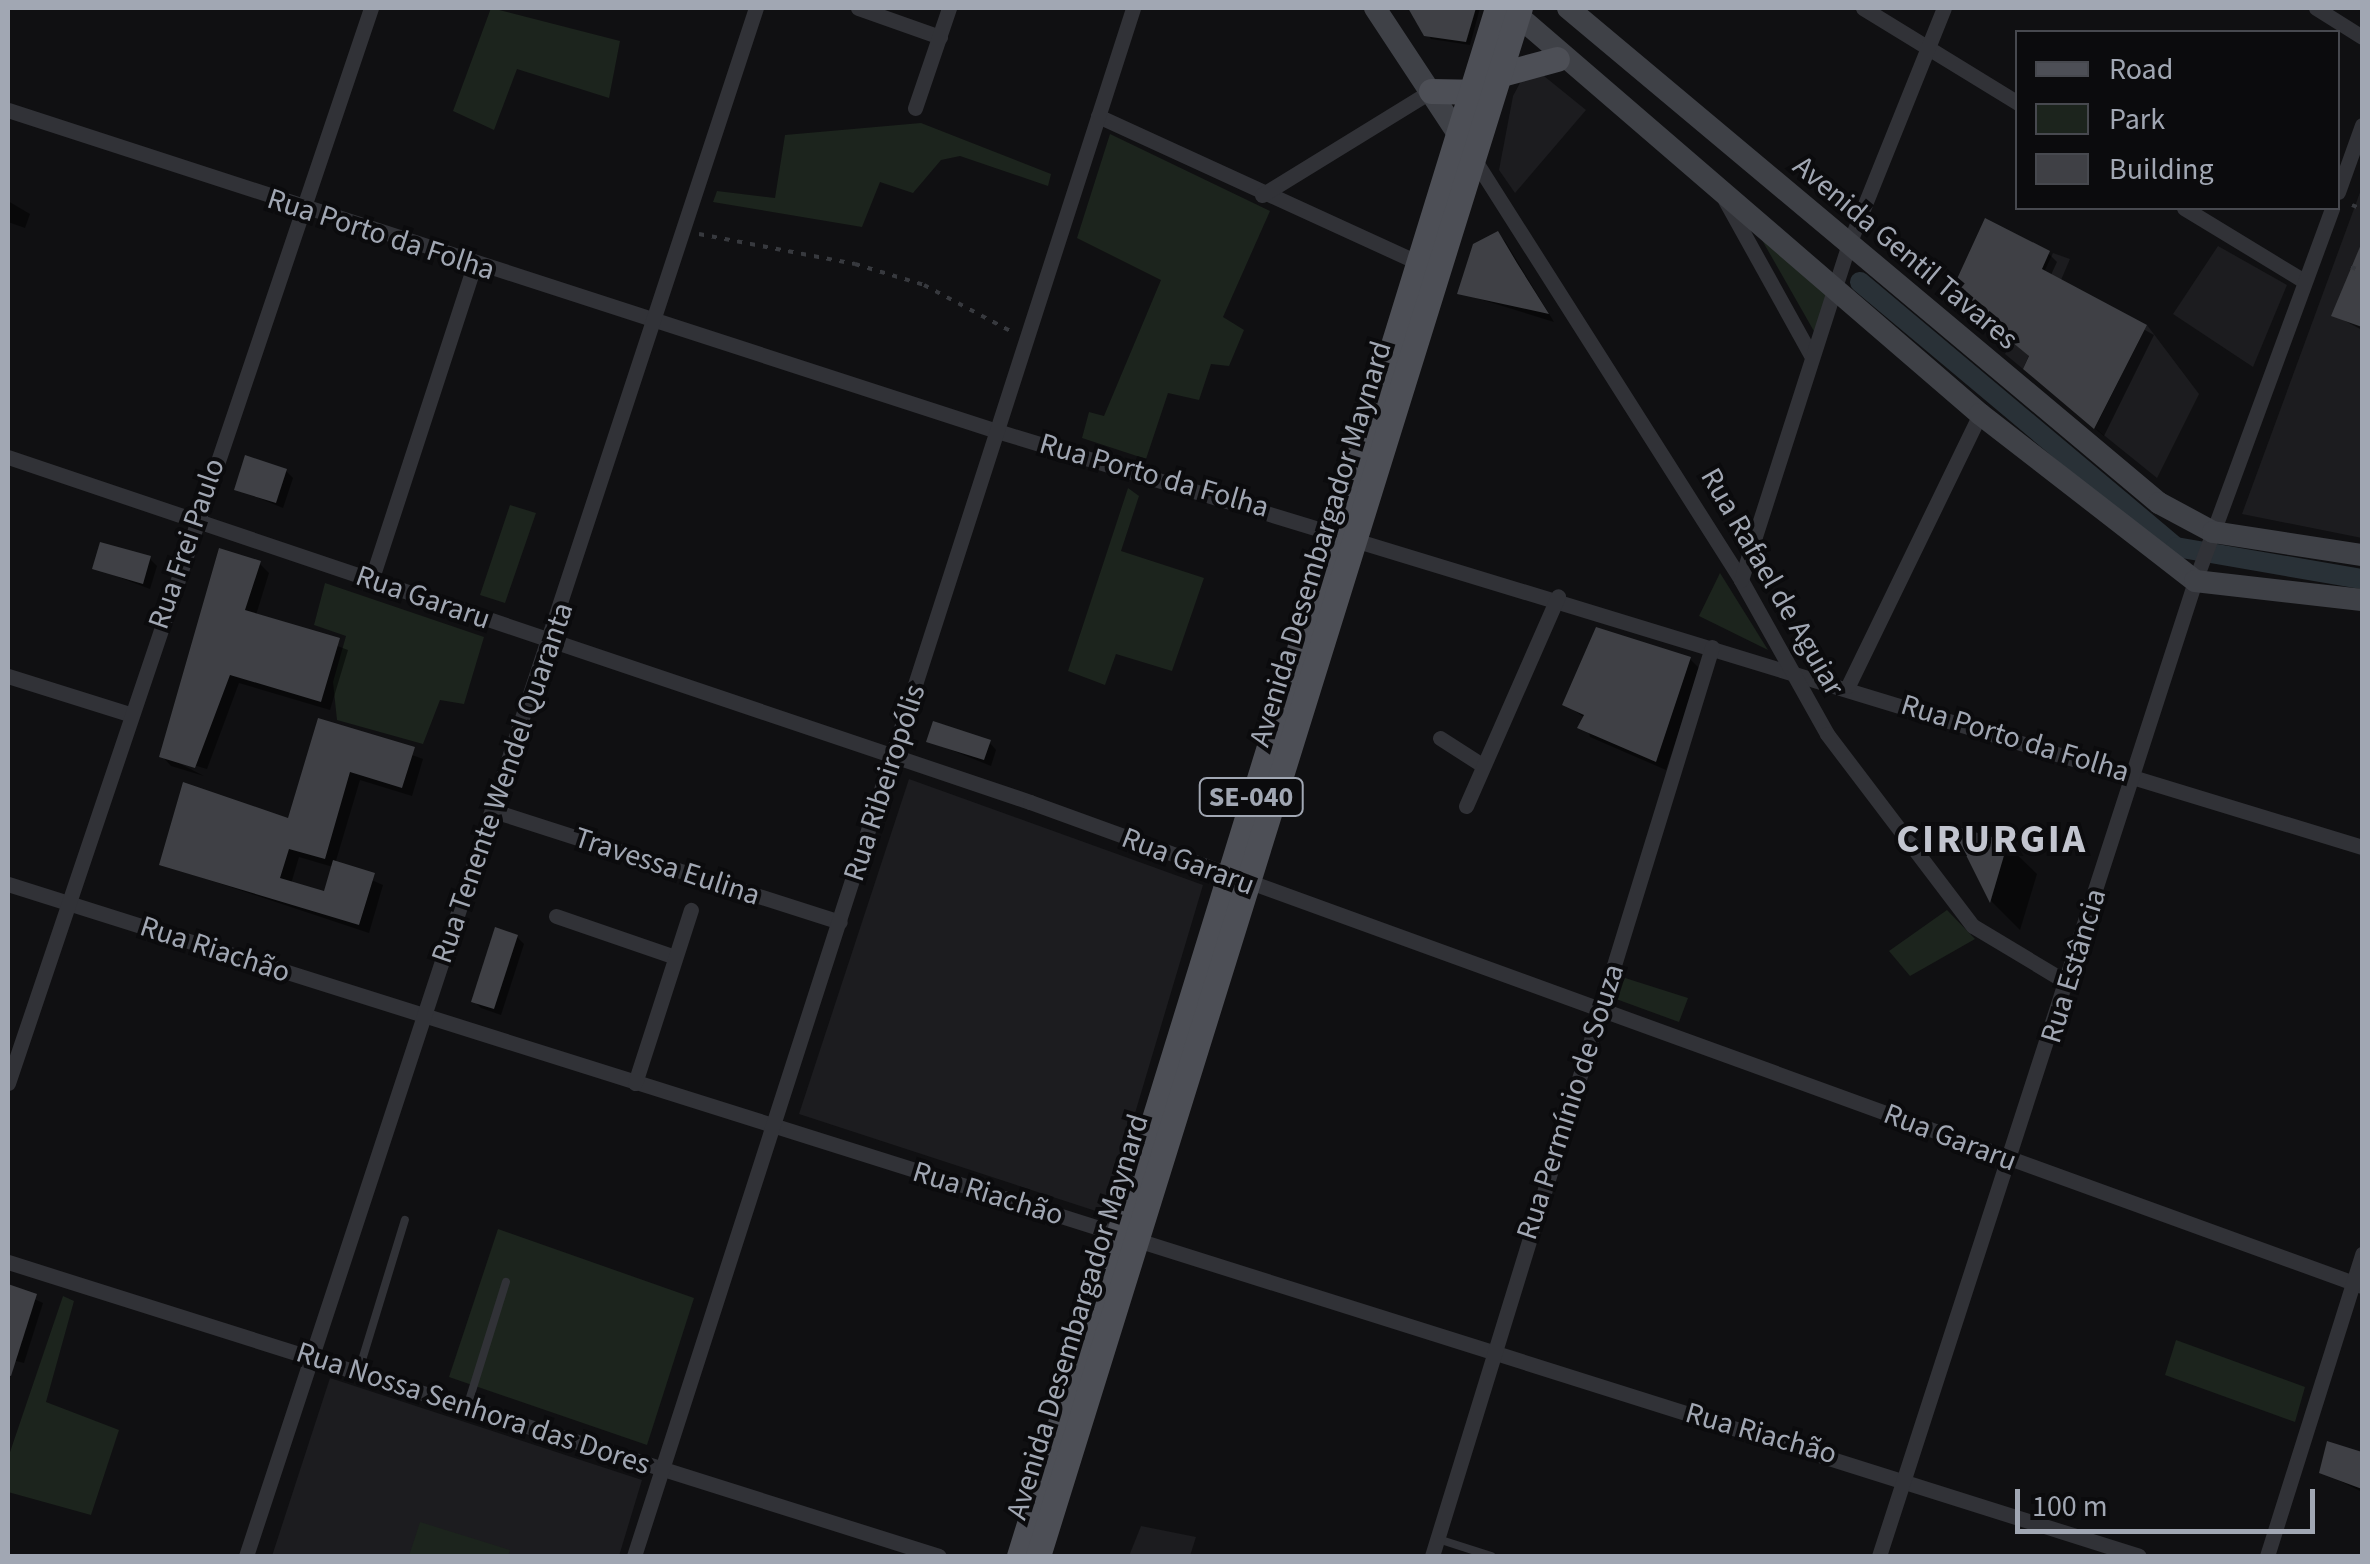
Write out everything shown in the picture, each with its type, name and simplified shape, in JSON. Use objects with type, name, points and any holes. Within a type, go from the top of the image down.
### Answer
[{"type":"main road","points":[[1376,8],[1474,159]]},
{"type":"main road","name":"Avenida Gentil Tavares","points":[[1568,8],[2126,478],[2212,534]]},
{"type":"main road","points":[[1511,10],[1558,59],[1724,200],[1837,282],[1980,414],[2197,578],[2362,600]]},
{"type":"main road","name":"Avenida Desembargador Maynard","points":[[1019,1556],[1126,1237],[1347,532],[1474,159],[1511,10]]},
{"type":"main road","name":"Avenida Desembargador Maynard","points":[[1347,532],[1457,131],[1470,92],[1511,10]]},
{"type":"main road","points":[[1498,74],[1558,59]]},
{"type":"main road","points":[[1432,91],[1470,92]]},
{"type":"main road","points":[[2212,534],[2362,556]]},
{"type":"main road","name":"Avenida Desembargador Maynard","points":[[1038,1556],[1126,1237]]},
{"type":"street","name":"Rua Frei Paulo","points":[[8,1082],[194,522],[371,8]]},
{"type":"street","name":"Rua Tenente Wendel Quaranta","points":[[246,1556],[422,1018],[552,642],[756,8]]},
{"type":"street","points":[[858,8],[940,37]]},
{"type":"street","points":[[915,108],[949,8]]},
{"type":"street","name":"Rua Ribeiropólis","points":[[634,1556],[769,1127],[895,755],[1133,8]]},
{"type":"street","points":[[1863,8],[2015,101]]},
{"type":"street","points":[[1741,580],[1848,247],[1944,8]]},
{"type":"street","points":[[2316,8],[2362,37]]},
{"type":"street","points":[[1262,196],[1432,91]]},
{"type":"street","name":"Rua Porto da Folha","points":[[8,110],[474,266],[997,431],[1558,596],[2362,847]]},
{"type":"street","points":[[1098,116],[1262,196],[1419,263]]},
{"type":"street","points":[[2340,186],[2362,126]]},
{"type":"street","name":"Rua Rafael de Aguiar","points":[[1474,159],[1741,580],[1790,670],[1939,888],[2000,947],[2071,984]]},
{"type":"street","points":[[1724,200],[1811,355]]},
{"type":"street","points":[[2187,210],[2304,281]]},
{"type":"street","name":"Rua Estância","points":[[1879,1556],[2071,984],[2131,776],[2197,578],[2331,210]]},
{"type":"street","points":[[371,581],[474,266]]},
{"type":"street","points":[[1848,686],[1980,414]]},
{"type":"street","name":"Rua Gararu","points":[[8,457],[895,755],[1601,1014],[2358,1285]]},
{"type":"street","points":[[1466,806],[1558,596]]},
{"type":"street","name":"Rua Permínio de Souza","points":[[1432,1556],[1489,1355],[1601,1014],[1712,647]]},
{"type":"street","points":[[8,676],[130,714]]},
{"type":"street","points":[[1440,738],[1482,766]]},
{"type":"street","name":"Travessa Eulina","points":[[494,811],[840,922]]},
{"type":"street","name":"Rua Riachão","points":[[8,884],[1489,1355],[1904,1475],[2139,1556]]},
{"type":"street","points":[[635,1082],[690,910]]},
{"type":"street","points":[[556,916],[676,957]]},
{"type":"street","points":[[2267,1556],[2358,1285],[2362,1254]]},
{"type":"street","name":"Rua Nossa Senhora das Dores","points":[[8,1262],[313,1355],[661,1472],[939,1556]]},
{"type":"lane","points":[[359,1370],[404,1220]]},
{"type":"lane","points":[[466,1407],[506,1282]]},
{"type":"lane","points":[[1438,1539],[1491,1556]]},
{"type":"path","points":[[685,232],[889,274],[1026,340]]},
{"type":"path","points":[[2351,267],[2362,271]]},
{"type":"shaded area","points":[[1544,76],[1586,110],[1515,193],[1499,170],[1513,96],[1521,81]]},
{"type":"shaded area","points":[[2362,187],[2362,538],[2242,514]]},
{"type":"shaded area","points":[[2218,246],[2287,285],[2253,367],[2173,314]]},
{"type":"shaded area","points":[[2053,253],[2070,259],[2023,369],[2005,354]]},
{"type":"shaded area","points":[[2147,325],[2199,394],[2157,478],[2095,428]]},
{"type":"shaded area","points":[[909,779],[1203,885],[1105,1214],[799,1114]]},
{"type":"shaded area","points":[[330,1378],[642,1480],[619,1556],[272,1556]]},
{"type":"shaded area","points":[[1141,1526],[1196,1537],[1190,1556],[1129,1556]]},
{"type":"green space","points":[[491,8],[620,41],[609,98],[517,69],[494,130],[453,111]]},
{"type":"green space","points":[[921,123],[1051,174],[1048,186],[960,156],[941,160],[913,193],[880,182],[862,227],[713,202],[717,191],[775,198],[785,135]]},
{"type":"green space","points":[[1110,134],[1270,211],[1223,317],[1244,330],[1229,366],[1211,364],[1199,400],[1168,393],[1146,459],[1082,438],[1089,412],[1104,416],[1161,280],[1077,238]]},
{"type":"green space","points":[[1754,226],[1830,288],[1815,333]]},
{"type":"green space","points":[[1128,488],[1139,496],[1121,551],[1204,578],[1172,671],[1116,654],[1105,685],[1068,671]]},
{"type":"green space","points":[[510,505],[536,513],[505,603],[480,595]]},
{"type":"green space","points":[[1720,573],[1768,650],[1699,616]]},
{"type":"green space","points":[[325,583],[484,637],[464,704],[440,700],[423,744],[337,720],[333,682],[346,636],[314,625]]},
{"type":"green space","points":[[1947,910],[1975,939],[1910,976],[1889,951]]},
{"type":"green space","points":[[1622,977],[1688,998],[1679,1022],[1616,999]]},
{"type":"green space","points":[[498,1229],[694,1298],[647,1445],[449,1377]]},
{"type":"green space","points":[[63,1296],[74,1301],[46,1402],[119,1430],[91,1515],[8,1492],[8,1458]]},
{"type":"green space","points":[[2176,1340],[2305,1387],[2295,1422],[2165,1375]]},
{"type":"green space","points":[[420,1522],[510,1550],[508,1556],[409,1556]]},
{"type":"building","points":[[1408,8],[1476,8],[1466,42],[1424,36]]},
{"type":"building","points":[[1985,218],[2050,251],[2042,269],[2147,325],[2094,429],[2023,369],[2029,356],[1951,292]]},
{"type":"building","points":[[1498,231],[1549,314],[1457,294],[1473,244]]},
{"type":"building","points":[[2362,242],[2362,327],[2331,316]]},
{"type":"building","points":[[245,455],[287,469],[276,503],[234,490]]},
{"type":"building","points":[[100,542],[151,556],[143,584],[92,569]]},
{"type":"building","points":[[219,548],[261,561],[245,610],[340,638],[321,702],[230,675],[195,768],[159,757]]},
{"type":"building","points":[[1596,627],[1691,657],[1656,762],[1577,728],[1584,715],[1562,705]]},
{"type":"building","points":[[318,718],[415,747],[402,788],[350,772],[325,859],[289,849],[280,878],[324,891],[333,860],[375,873],[359,925],[159,865],[183,782],[288,818]]},
{"type":"building","points":[[933,721],[991,740],[984,760],[926,742]]},
{"type":"building","points":[[1951,825],[2008,842],[1990,903]]},
{"type":"building","points":[[495,927],[518,935],[494,1009],[471,1002]]},
{"type":"building","points":[[8,1284],[37,1294],[11,1376],[8,1375]]},
{"type":"building","points":[[2327,1441],[2362,1452],[2362,1489],[2319,1473]]},
{"type":"waterway","points":[[1860,282],[2176,547],[2362,579]]},
{"type":"district","name":"CIRURGIA","points":[[1992,840]]}]
